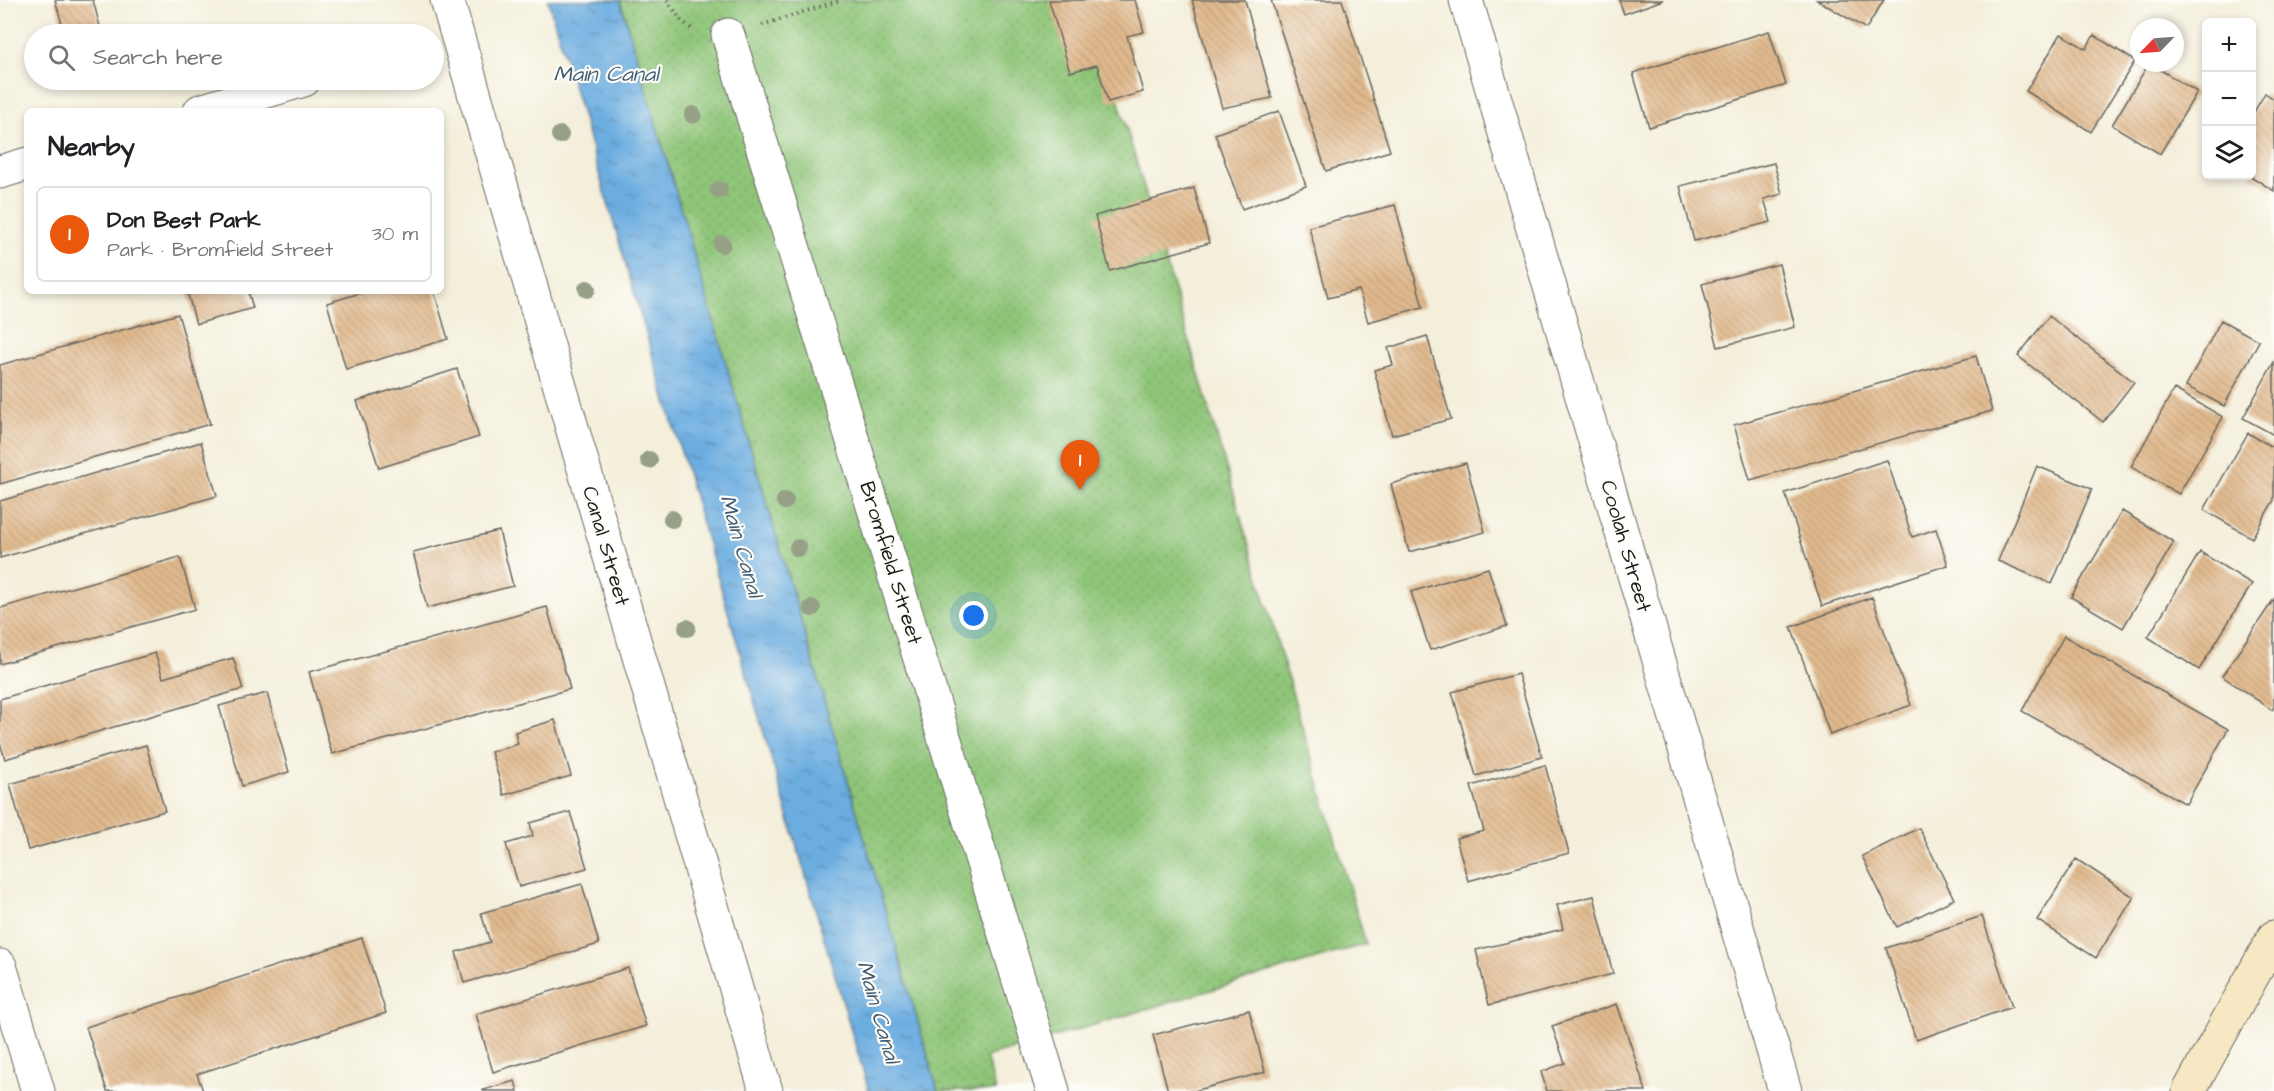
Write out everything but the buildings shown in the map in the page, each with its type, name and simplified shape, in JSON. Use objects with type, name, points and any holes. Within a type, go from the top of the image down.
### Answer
[{"type":"street","name":"Canal Street","points":[[447,0],[445,36],[766,1091]]},
{"type":"street","name":"Coolah Street","points":[[1466,0],[1785,1091]]},
{"type":"street","name":"Bromfield Street","points":[[729,34],[1053,1091]]},
{"type":"street","points":[[210,108],[270,90]]},
{"type":"street","points":[[0,172],[24,165]]},
{"type":"street","points":[[2189,1091],[2274,937]]},
{"type":"street","points":[[0,966],[38,1091]]},
{"type":"green space","points":[[620,0],[1089,0],[1366,944],[986,1057],[996,1091],[938,1091]]},
{"type":"water","name":"Main Canal","points":[[548,0],[620,0],[938,1091],[869,1091]]},
{"type":"place","name":"Don Best Park","points":[[1080,490]]}]
